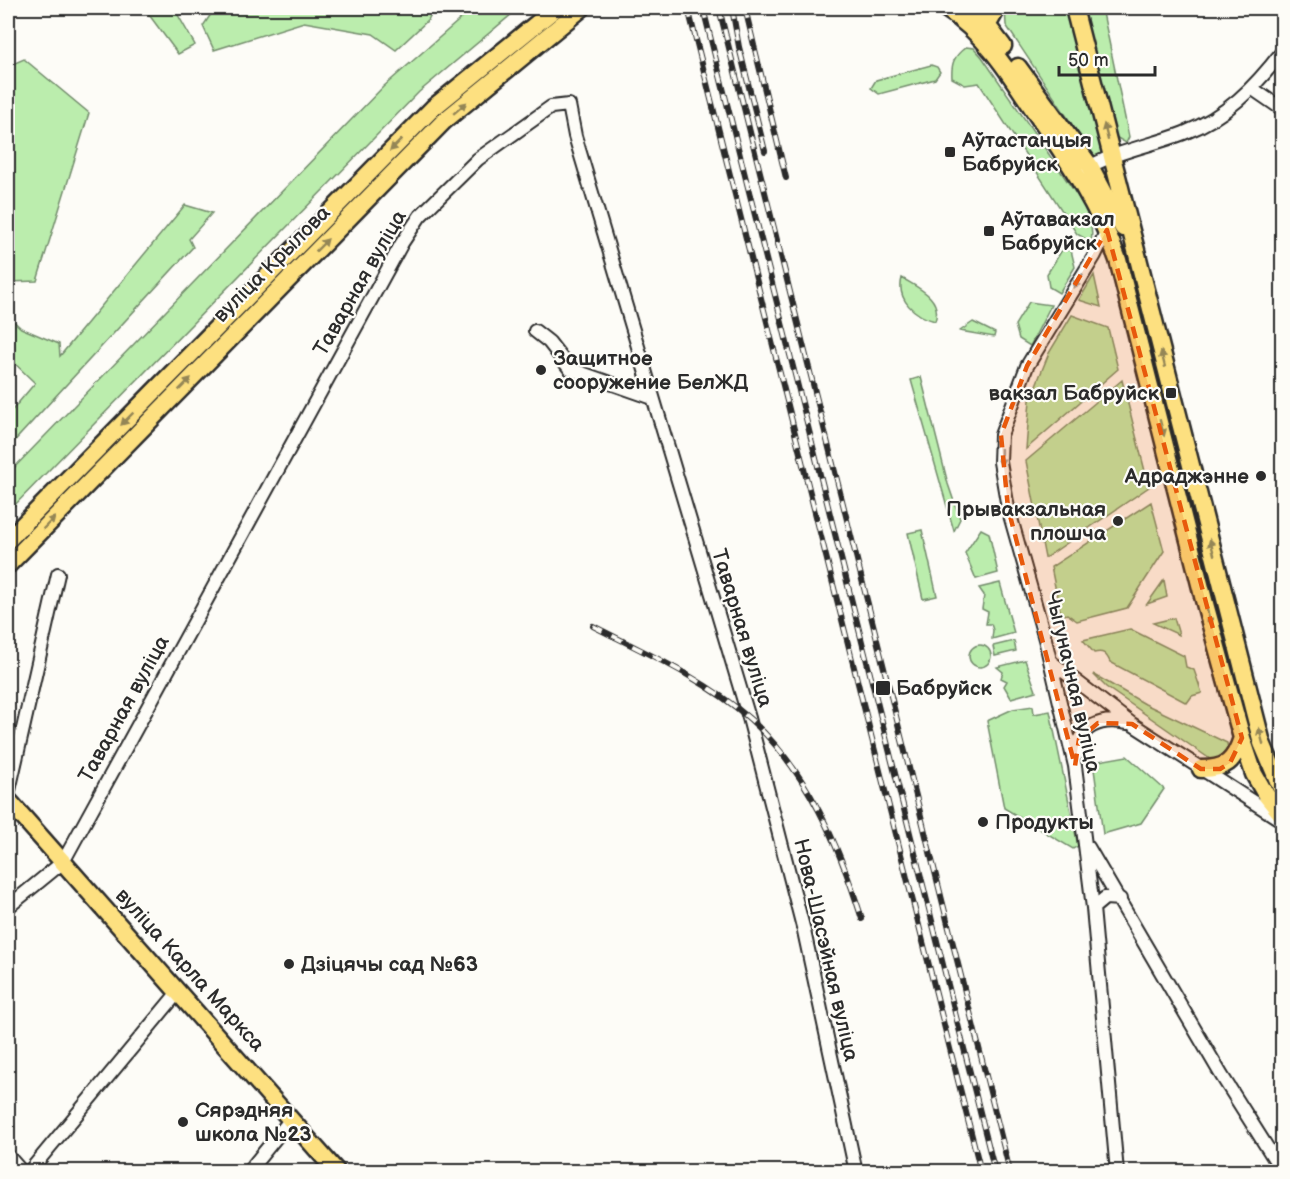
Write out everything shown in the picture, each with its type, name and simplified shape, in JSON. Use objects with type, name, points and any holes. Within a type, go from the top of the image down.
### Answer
[{"type":"main road","name":"вуліца Крылова","points":[[8,565],[556,8]]},
{"type":"main road","name":"вуліца Крылова","points":[[8,540],[433,108],[522,44],[582,8]]},
{"type":"main road","points":[[984,31],[997,8]]},
{"type":"main road","points":[[1074,8],[1262,743],[1282,790]]},
{"type":"main road","points":[[958,10],[984,31],[1083,170],[1135,250]]},
{"type":"main road","points":[[1083,170],[1118,260],[1204,600],[1242,738],[1254,774],[1266,795],[1282,815]]},
{"type":"main road","points":[[1201,769],[1220,769],[1230,763],[1242,738]]},
{"type":"main road","name":"вуліца Карла Маркса","points":[[8,800],[337,1172]]},
{"type":"street","points":[[1083,170],[1112,156],[1185,133],[1221,114],[1252,89],[1282,52]]},
{"type":"street","points":[[1252,89],[1282,109]]},
{"type":"street","name":"Таварная вуліца","points":[[8,907],[63,861],[402,243],[420,216],[478,159],[551,107],[569,105],[575,136],[754,739]]},
{"type":"street","name":"Чыгуначная вуліца","points":[[1107,230],[1095,255],[1027,366],[1001,435],[1000,462],[1008,508],[1076,766],[1093,908],[1117,1172]]},
{"type":"street","points":[[535,331],[549,342],[570,369],[653,398]]},
{"type":"street","points":[[8,795],[58,574]]},
{"type":"street","points":[[1050,661],[1132,724],[1282,821]]},
{"type":"street","points":[[1076,766],[1079,739],[1091,725],[1114,720],[1132,724]]},
{"type":"street","name":"Нова-Шасэйная вуліца","points":[[754,739],[804,931],[856,1172]]},
{"type":"street","points":[[1086,843],[1222,1076],[1282,1172]]},
{"type":"street","points":[[1093,908],[1105,898],[1120,899]]},
{"type":"street","points":[[29,1172],[179,991]]},
{"type":"street","points":[[248,1172],[291,1119]]},
{"type":"street","points":[[8,1156],[22,1172]]},
{"type":"highlighted area","points":[[1107,230],[1242,738],[1230,763],[1220,769],[1201,769],[1132,724],[1098,723],[1079,739],[1075,766],[1008,508],[1001,435],[1027,366]]},
{"type":"green space","points":[[144,8],[174,8],[195,45],[178,54]]},
{"type":"green space","points":[[215,8],[434,8],[428,20],[396,50],[373,34],[304,22],[214,50],[203,26]]},
{"type":"green space","points":[[473,8],[519,8],[419,92],[8,512],[8,474],[383,87]]},
{"type":"green space","points":[[1005,8],[1068,8],[1103,155],[1098,159],[1093,156],[1006,25]]},
{"type":"green space","points":[[1083,8],[1102,8],[1129,137],[1126,143],[1114,136]]},
{"type":"green space","points":[[966,47],[974,48],[982,57],[1081,201],[1091,225],[1091,242],[1077,234],[979,83],[965,85],[952,78],[954,60]]},
{"type":"green space","points":[[24,59],[89,113],[37,281],[8,282],[8,66]]},
{"type":"green space","points":[[931,65],[937,67],[940,72],[935,79],[879,94],[871,88],[876,80]]},
{"type":"green space","points":[[185,205],[212,213],[189,239],[193,247],[8,448],[8,415],[35,383],[8,357],[8,316],[21,328],[59,344],[60,356]]},
{"type":"green space","points":[[1062,250],[1071,250],[1075,267],[1059,293],[1049,287],[1047,274]]},
{"type":"green space","points":[[1094,275],[1101,307],[1079,300]]},
{"type":"green space","points":[[902,278],[922,290],[932,300],[937,313],[935,321],[914,311],[909,306],[902,293]]},
{"type":"green space","points":[[1029,302],[1051,305],[1030,346],[1019,339],[1015,325]]},
{"type":"green space","points":[[1072,315],[1108,328],[1118,369],[1026,449],[1030,400],[1049,353]]},
{"type":"green space","points":[[973,322],[995,333],[994,337],[960,331]]},
{"type":"green space","points":[[921,377],[948,484],[960,519],[954,531],[911,380]]},
{"type":"green space","points":[[1122,380],[1149,487],[1045,558],[1026,461]]},
{"type":"green space","points":[[1151,502],[1164,551],[1127,608],[1077,621],[1067,614],[1061,616],[1051,567]]},
{"type":"green space","points":[[981,529],[989,533],[998,573],[976,579],[965,553]]},
{"type":"green space","points":[[922,530],[937,596],[923,599],[908,533]]},
{"type":"green space","points":[[1164,580],[1167,597],[1147,604]]},
{"type":"green space","points":[[1000,583],[1014,633],[992,639],[993,630],[991,624],[986,624],[988,612],[982,609],[984,595],[979,588]]},
{"type":"green space","points":[[1174,618],[1179,635],[1153,623]]},
{"type":"green space","points":[[1130,629],[1184,656],[1186,667],[1194,670],[1202,693],[1192,696],[1187,703],[1110,662],[1104,653],[1094,653],[1083,640]]},
{"type":"green space","points":[[1014,641],[1016,651],[995,656],[993,646]]},
{"type":"green space","points":[[980,645],[988,648],[991,656],[988,664],[980,667],[972,664],[969,656],[972,648]]},
{"type":"green space","points":[[1025,660],[1036,691],[1011,698],[1004,686],[1007,681],[1001,678],[1003,672],[997,667]]},
{"type":"green space","points":[[1093,674],[1145,704],[1227,743],[1228,751],[1222,759],[1213,761],[1106,687]]},
{"type":"green space","points":[[1033,706],[1034,714],[1050,711],[1078,846],[1073,849],[1004,808],[987,721],[1013,709]]},
{"type":"green space","points":[[1127,756],[1164,789],[1141,823],[1103,834],[1093,762]]},
{"type":"railway","points":[[688,8],[981,1172]]},
{"type":"railway","points":[[703,8],[995,1172]]},
{"type":"railway","points":[[719,8],[1010,1172]]},
{"type":"railway","points":[[732,8],[739,47],[765,151]]},
{"type":"railway","points":[[745,8],[786,178]]},
{"type":"railway","points":[[593,626],[714,691],[750,719],[771,740],[789,762],[819,811],[843,864],[862,919]]},
{"type":"place","name":"Аўтастанцыя Бабруйск","points":[[950,152]]},
{"type":"place","name":"Аўтавакзал Бабруйск","points":[[989,231]]},
{"type":"place","name":"Защитное сооружение БелЖД","points":[[541,370]]},
{"type":"place","name":"вакзал Бабруйск","points":[[1171,393]]},
{"type":"place","name":"Адраджэнне","points":[[1261,476]]},
{"type":"place","name":"Прывакзальная плошча","points":[[1118,521]]},
{"type":"place","name":"Бабруйск","points":[[883,688]]},
{"type":"place","name":"Продукты","points":[[983,822]]},
{"type":"place","name":"Дзіцячы сад №63","points":[[289,964]]},
{"type":"place","name":"Сярэдняя школа №23","points":[[183,1122]]}]
